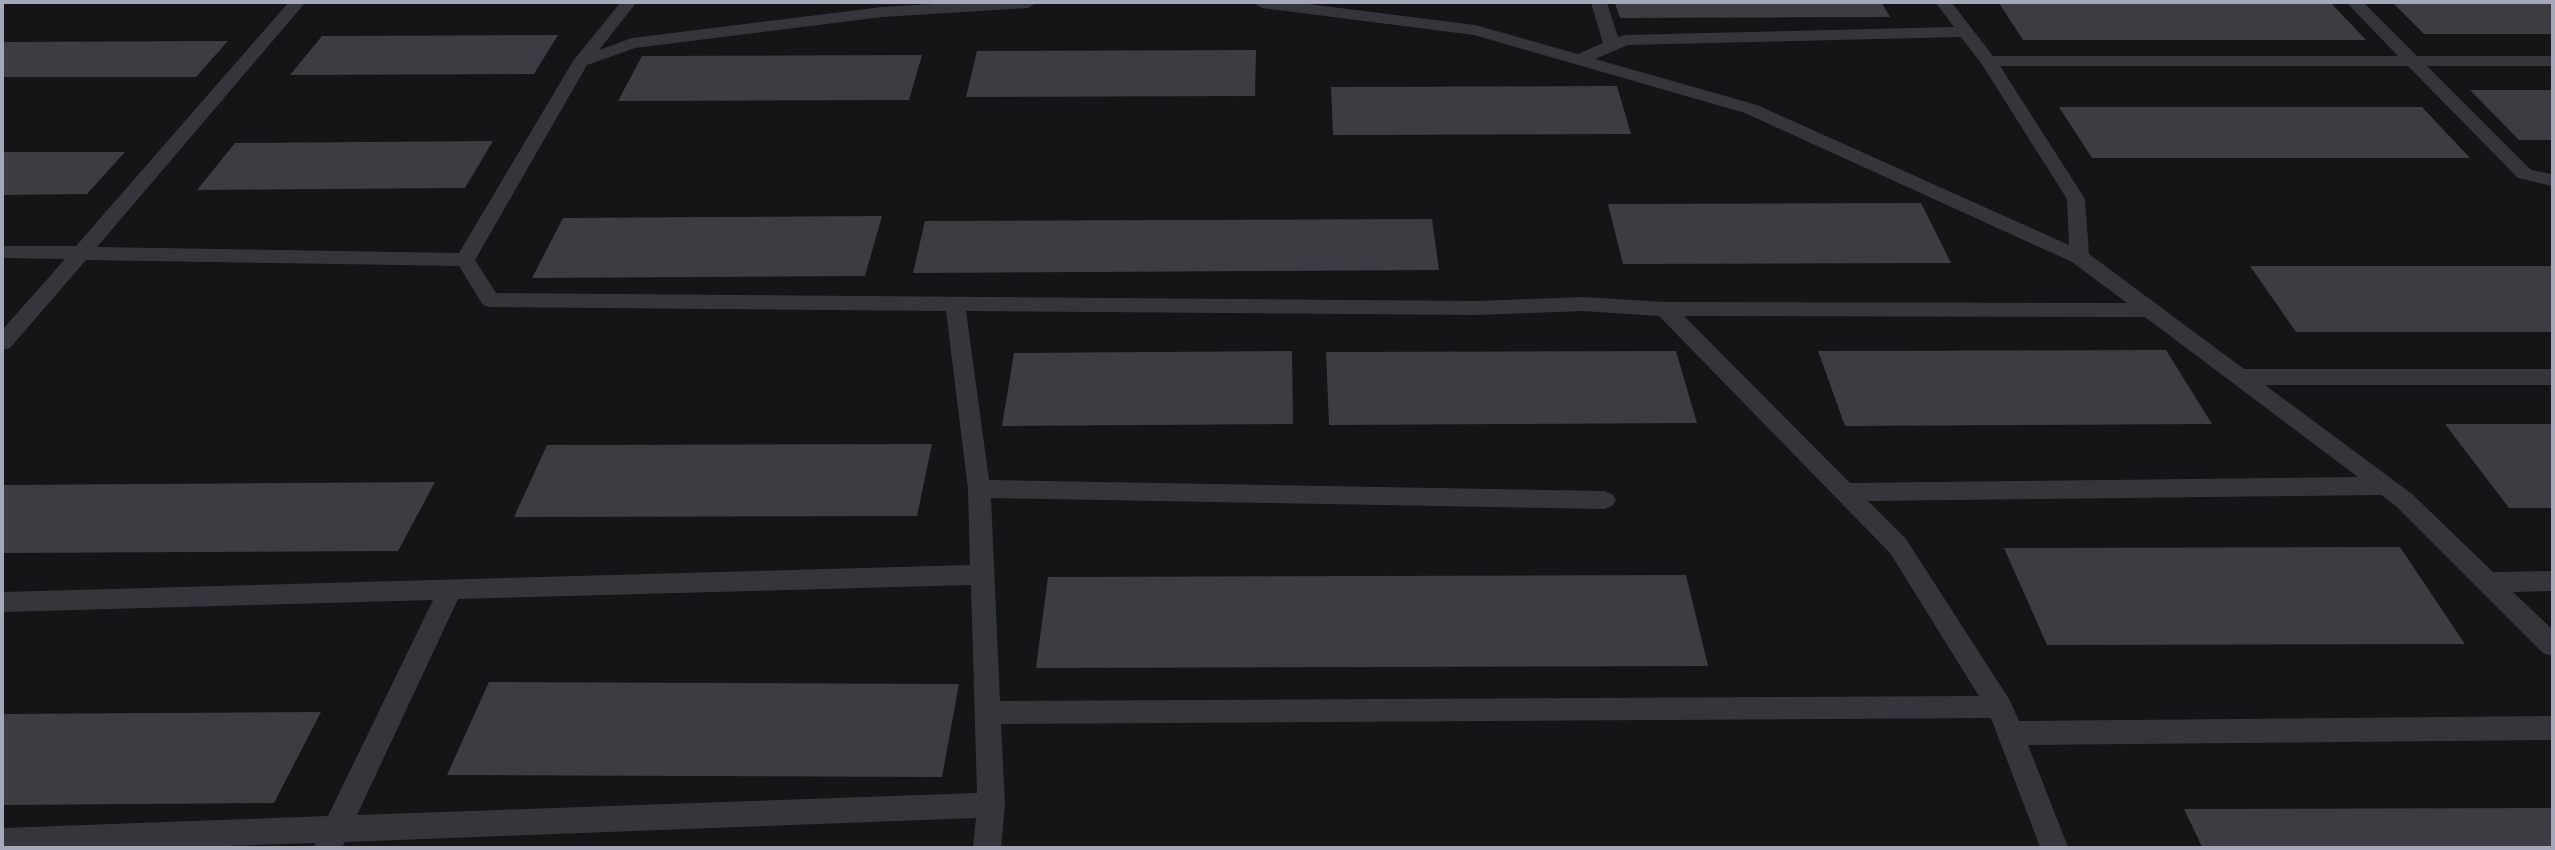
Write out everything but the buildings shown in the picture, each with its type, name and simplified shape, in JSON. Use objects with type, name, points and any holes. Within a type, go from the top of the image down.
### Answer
[{"type":"lane","points":[[3,343],[297,3]]},
{"type":"lane","points":[[465,260],[581,62],[628,3]]},
{"type":"lane","points":[[581,62],[632,43],[882,12],[1028,3]]},
{"type":"lane","points":[[1262,3],[1475,30],[1751,109],[2079,257],[2404,500],[2552,645]]},
{"type":"lane","points":[[1599,3],[1612,46]]},
{"type":"lane","points":[[1944,3],[1988,61],[2076,199],[2079,257]]},
{"type":"lane","points":[[2355,3],[2525,174],[2552,180]]},
{"type":"lane","points":[[1579,60],[1625,40],[1966,32]]},
{"type":"lane","points":[[1988,61],[2552,61]]},
{"type":"lane","points":[[3,252],[465,260]]},
{"type":"lane","points":[[465,260],[490,300],[1477,308],[1583,304],[1665,309],[2150,310]]},
{"type":"lane","points":[[955,304],[979,489],[991,805],[987,847]]},
{"type":"lane","points":[[1665,309],[1898,546],[2000,707],[2054,847]]},
{"type":"lane","points":[[2240,377],[2552,377]]},
{"type":"lane","points":[[1845,492],[2386,486]]},
{"type":"lane","points":[[979,489],[1604,500]]},
{"type":"lane","points":[[3,602],[982,575]]},
{"type":"lane","points":[[2487,582],[2552,581]]},
{"type":"lane","points":[[332,839],[450,590]]},
{"type":"lane","points":[[987,713],[2000,707]]},
{"type":"lane","points":[[2009,733],[2552,728]]},
{"type":"lane","points":[[3,841],[332,839],[991,805]]}]
